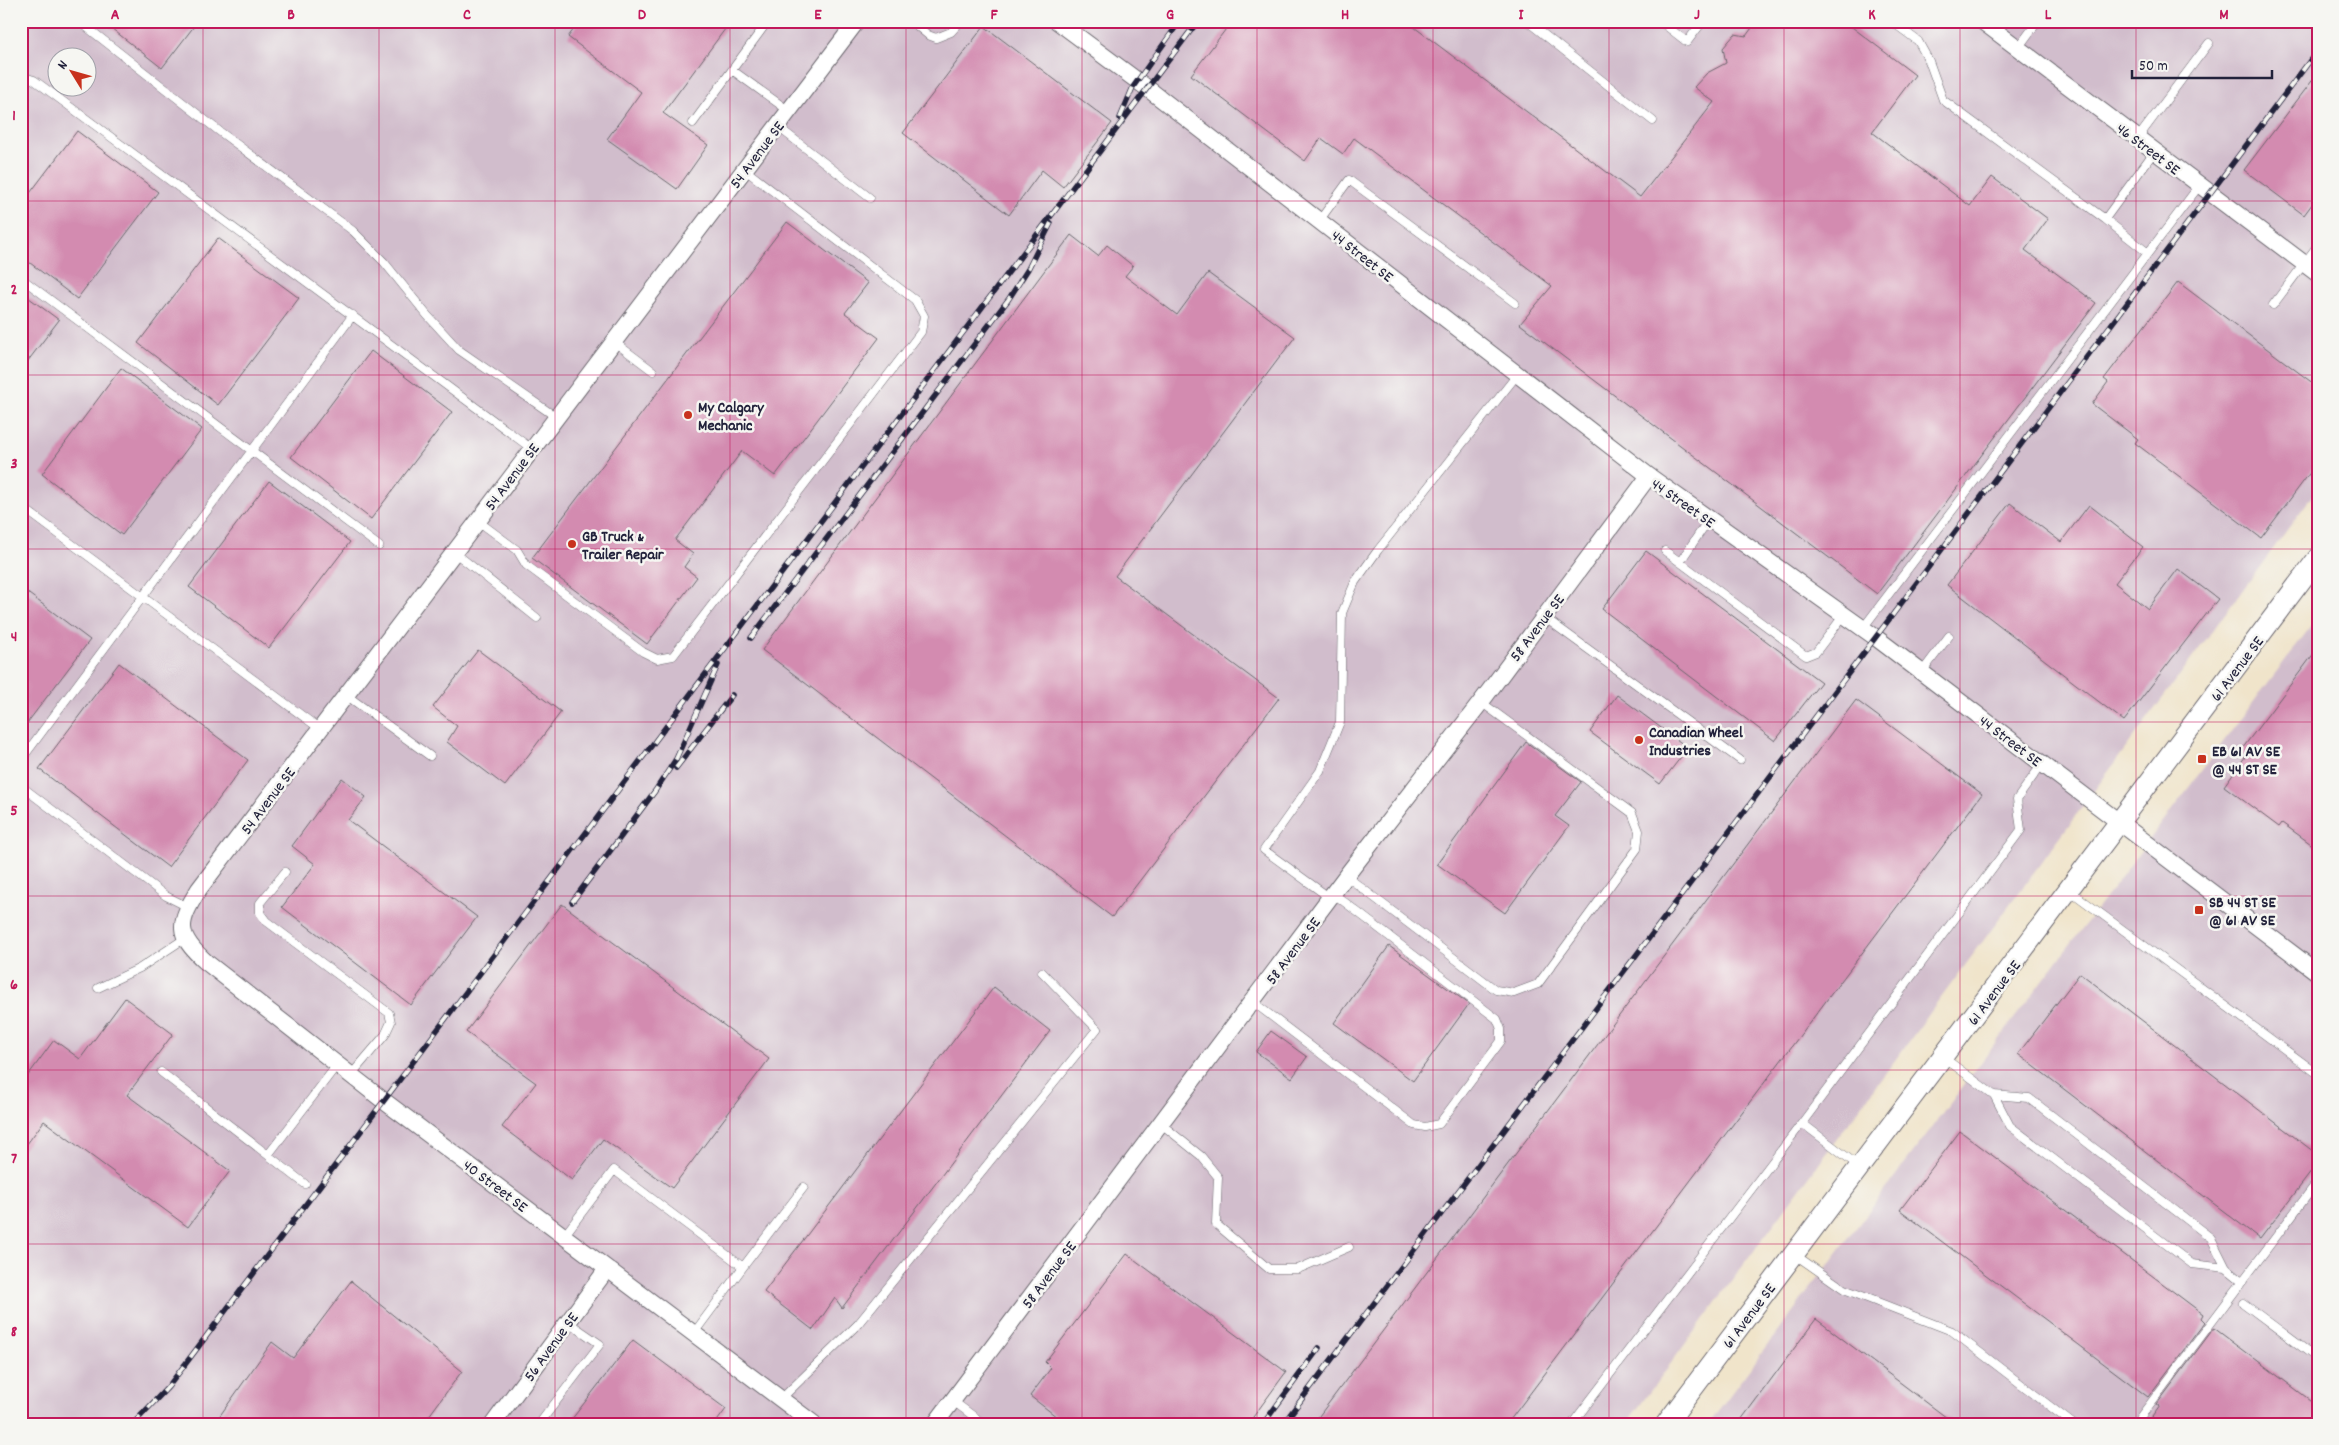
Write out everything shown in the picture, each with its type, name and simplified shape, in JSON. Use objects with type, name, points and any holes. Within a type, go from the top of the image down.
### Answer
[{"type":"street","name":"54 Avenue SE","points":[[184,939],[181,925],[188,907],[199,890],[857,21]]},
{"type":"street","name":"44 Street SE","points":[[1057,21],[1648,476],[1863,628],[2318,973]]},
{"type":"street","name":"46 Street SE","points":[[1982,21],[2318,274]]},
{"type":"street","name":"58 Avenue SE","points":[[935,1424],[1346,876],[1481,702],[1648,476]]},
{"type":"street","name":"61 Avenue SE","points":[[1666,1424],[2318,558]]},
{"type":"street","name":"40 Street SE","points":[[184,939],[206,962],[351,1076],[814,1424]]},
{"type":"street","name":"56 Avenue SE","points":[[497,1422],[607,1269]]},
{"type":"lane","points":[[79,21],[220,131],[353,231],[384,262],[427,316],[459,350],[556,417]]},
{"type":"lane","points":[[693,123],[768,21]]},
{"type":"lane","points":[[911,21],[928,35],[936,38],[952,32],[961,21]]},
{"type":"lane","points":[[1528,21],[1653,120]]},
{"type":"lane","points":[[1660,21],[1687,42],[1703,21]]},
{"type":"lane","points":[[1891,21],[1918,41],[1929,61],[1942,100],[2105,219],[2148,253]]},
{"type":"lane","points":[[2018,48],[2038,21]]},
{"type":"lane","points":[[2137,139],[2209,42]]},
{"type":"lane","points":[[732,70],[789,111]]},
{"type":"lane","points":[[21,76],[34,80],[532,448]]},
{"type":"lane","points":[[777,126],[870,198]]},
{"type":"lane","points":[[2105,219],[2154,152]]},
{"type":"lane","points":[[478,520],[517,550],[526,565],[643,652],[658,659],[673,656],[921,332],[924,316],[915,300],[744,169]]},
{"type":"lane","points":[[1319,221],[1349,180],[1515,303]]},
{"type":"lane","points":[[1863,628],[2199,186]]},
{"type":"lane","points":[[2273,305],[2318,246]]},
{"type":"lane","points":[[21,278],[379,546]]},
{"type":"lane","points":[[21,760],[253,452],[353,315]]},
{"type":"lane","points":[[613,341],[653,371]]},
{"type":"lane","points":[[1253,1002],[1414,1125],[1438,1124],[1501,1041],[1501,1029],[1497,1019],[1332,896],[1264,850],[1320,771],[1340,722],[1342,613],[1355,582],[1378,550],[1518,375]]},
{"type":"lane","points":[[21,506],[320,729]]},
{"type":"lane","points":[[1680,562],[1709,519]]},
{"type":"lane","points":[[1665,551],[1806,656],[1816,652],[1844,615]]},
{"type":"lane","points":[[454,552],[537,618]]},
{"type":"lane","points":[[1544,617],[1740,760]]},
{"type":"lane","points":[[1922,672],[1949,636]]},
{"type":"lane","points":[[346,695],[430,756]]},
{"type":"lane","points":[[1346,876],[1496,990],[1514,993],[1538,984],[1637,849],[1639,831],[1632,813],[1481,702]]},
{"type":"lane","points":[[1572,1424],[1802,1123],[2021,830],[2017,798],[2042,764]]},
{"type":"lane","points":[[21,786],[166,896],[188,907]]},
{"type":"lane","points":[[285,872],[260,903],[260,914],[266,921],[389,1013],[391,1022],[385,1035],[351,1076]]},
{"type":"lane","points":[[2069,890],[2318,1074]]},
{"type":"lane","points":[[98,988],[140,968],[184,939]]},
{"type":"lane","points":[[781,1399],[858,1324],[1097,1029],[1042,972]]},
{"type":"lane","points":[[1943,1057],[1994,1095],[2010,1126],[2192,1264],[2226,1268]]},
{"type":"lane","points":[[268,1155],[337,1065]]},
{"type":"lane","points":[[162,1072],[305,1184]]},
{"type":"lane","points":[[1994,1095],[2029,1098],[2212,1238],[2226,1268],[2242,1281]]},
{"type":"lane","points":[[1160,1123],[1201,1156],[1218,1177],[1216,1224],[1269,1269],[1298,1269],[1349,1247]]},
{"type":"lane","points":[[1802,1123],[1860,1167]]},
{"type":"lane","points":[[564,1236],[614,1170],[743,1267]]},
{"type":"lane","points":[[2135,1424],[2318,1181]]},
{"type":"lane","points":[[694,1333],[804,1188]]},
{"type":"lane","points":[[1794,1254],[1844,1289],[1952,1331],[2073,1424]]},
{"type":"lane","points":[[2243,1303],[2318,1359]]},
{"type":"lane","points":[[539,1424],[600,1344],[568,1322]]},
{"type":"lane","points":[[953,1400],[984,1424]]},
{"type":"shaded area","points":[[21,21],[2318,21],[2318,488],[1626,1424],[21,1424]]},
{"type":"shaded area","points":[[2318,617],[2318,1424],[1708,1424],[2208,762]]},
{"type":"building","points":[[102,21],[198,21],[162,68]]},
{"type":"building","points":[[580,21],[731,21],[663,113],[708,145],[677,189],[607,139],[641,92],[568,37]]},
{"type":"building","points":[[1232,21],[1406,21],[1640,197],[1714,102],[1694,87],[1707,73],[1726,63],[1723,48],[1735,34],[1746,36],[1757,21],[1844,21],[1915,75],[1872,132],[1970,206],[1992,177],[2048,219],[2025,250],[2096,303],[1877,594],[1520,324],[1552,286],[1354,138],[1343,154],[1321,138],[1305,161],[1191,75]]},
{"type":"building","points":[[984,26],[1112,123],[1063,187],[1042,170],[1009,215],[903,133]]},
{"type":"building","points":[[2318,73],[2318,196],[2304,215],[2244,170]]},
{"type":"building","points":[[77,131],[158,192],[77,299],[21,256],[21,205]]},
{"type":"building","points":[[787,222],[868,283],[845,313],[879,338],[775,476],[742,451],[675,540],[693,554],[684,567],[697,577],[647,644],[532,558]]},
{"type":"building","points":[[1071,235],[1098,256],[1107,245],[1133,266],[1125,276],[1177,315],[1208,273],[1295,337],[1115,576],[1279,698],[1112,917],[762,650]]},
{"type":"building","points":[[218,238],[299,298],[218,405],[138,343]]},
{"type":"building","points":[[2178,282],[2318,387],[2318,462],[2261,538],[2135,443],[2138,439],[2092,404],[2108,382],[2104,379]]},
{"type":"building","points":[[21,292],[59,320],[21,370]]},
{"type":"building","points":[[371,351],[452,412],[371,519],[291,457]]},
{"type":"building","points":[[121,368],[202,429],[122,535],[42,474]]},
{"type":"building","points":[[269,481],[350,542],[269,648],[189,587]]},
{"type":"building","points":[[2010,503],[2061,542],[2089,505],[2143,547],[2115,583],[2148,609],[2178,569],[2218,599],[2124,721],[1947,585]]},
{"type":"building","points":[[1646,551],[1821,682],[1775,741],[1602,609]]},
{"type":"building","points":[[21,588],[90,640],[21,731]]},
{"type":"building","points":[[2318,648],[2318,849],[2282,823],[2279,827],[2224,786],[2245,757],[2239,753]]},
{"type":"building","points":[[478,650],[561,712],[505,786],[447,742],[457,726],[433,707]]},
{"type":"building","points":[[119,663],[248,760],[168,867],[39,769]]},
{"type":"building","name":"Canadian Wheel Industries","points":[[1617,695],[1688,748],[1660,784],[1590,732]]},
{"type":"building","points":[[1856,700],[1982,794],[1507,1424],[1313,1424]]},
{"type":"building","points":[[1526,742],[1581,782],[1555,816],[1569,826],[1505,913],[1437,864]]},
{"type":"building","points":[[342,778],[366,797],[348,820],[477,917],[411,1005],[282,907],[315,864],[292,846]]},
{"type":"building","points":[[562,904],[769,1059],[672,1188],[603,1139],[572,1180],[502,1127],[536,1083],[466,1032]]},
{"type":"building","points":[[1389,946],[1469,1004],[1413,1081],[1334,1023]]},
{"type":"building","points":[[2080,973],[2318,1155],[2318,1163],[2260,1239],[2018,1054]]},
{"type":"building","points":[[994,987],[1050,1031],[842,1308],[835,1298],[813,1330],[764,1292]]},
{"type":"building","points":[[125,998],[173,1034],[127,1095],[230,1171],[188,1227],[44,1121],[21,1152],[21,1085],[54,1040],[80,1059]]},
{"type":"building","points":[[1271,1031],[1307,1057],[1292,1078],[1256,1052]]},
{"type":"building","points":[[1960,1131],[2203,1314],[2201,1318],[2205,1322],[2148,1397],[1900,1210]]},
{"type":"building","points":[[1127,1254],[1286,1372],[1248,1424],[1066,1424],[1030,1396],[1051,1368],[1045,1362]]},
{"type":"building","points":[[351,1281],[462,1371],[423,1424],[214,1424],[272,1342],[293,1358]]},
{"type":"building","points":[[1816,1319],[1955,1424],[1738,1424]]},
{"type":"building","points":[[2214,1328],[2318,1406],[2318,1424],[2147,1424],[2160,1406],[2157,1404]]},
{"type":"building","points":[[633,1340],[726,1409],[715,1424],[568,1424]]},
{"type":"railway","points":[[1120,118],[1133,87],[1180,21]]},
{"type":"railway","points":[[133,1424],[168,1387],[1198,21]]},
{"type":"railway","points":[[1283,1424],[2318,50]]},
{"type":"railway","points":[[751,638],[1008,300],[1028,269],[1051,223]]},
{"type":"railway","points":[[572,902],[655,791],[676,759],[718,665]]},
{"type":"railway","points":[[676,768],[732,695]]},
{"type":"railway","points":[[1263,1424],[1319,1348]]},
{"type":"place","name":"My Calgary Mechanic","points":[[688,415]]},
{"type":"place","name":"GB Truck & Trailer Repair","points":[[572,544]]},
{"type":"place","name":"Canadian Wheel Industries","points":[[1639,740]]},
{"type":"place","name":"EB 61 AV SE @ 44 ST SE","points":[[2202,759]]},
{"type":"place","name":"SB 44 ST SE @ 61 AV SE","points":[[2199,910]]}]
